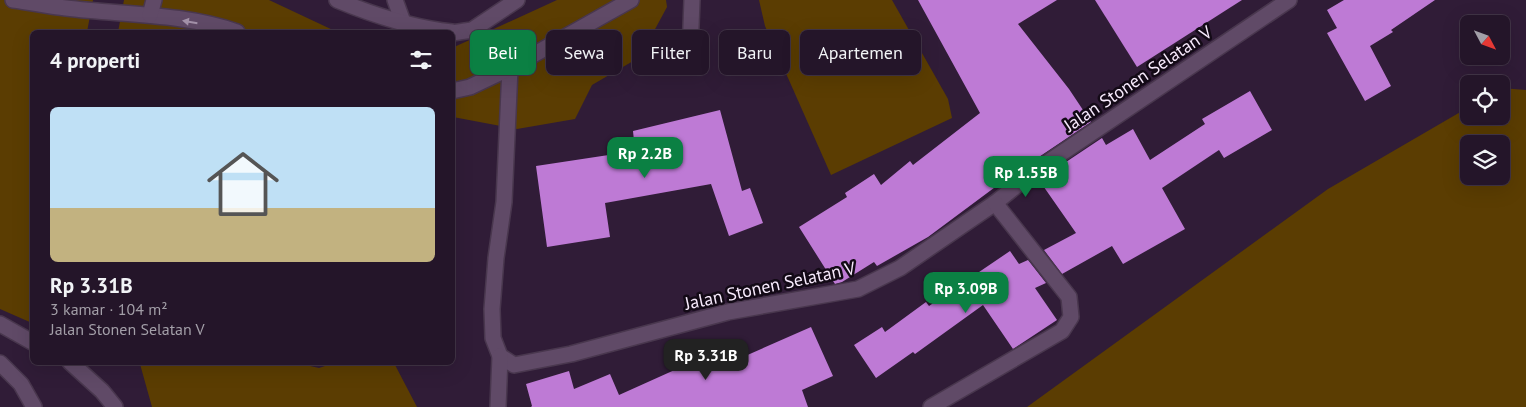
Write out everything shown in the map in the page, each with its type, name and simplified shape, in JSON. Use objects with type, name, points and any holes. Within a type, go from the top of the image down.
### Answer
[{"type":"street","points":[[13,0],[65,8],[150,15],[230,30]]},
{"type":"street","points":[[150,15],[154,0]]},
{"type":"street","points":[[337,0],[432,30]]},
{"type":"street","points":[[395,0],[403,22]]},
{"type":"street","points":[[536,53],[631,0]]},
{"type":"street","points":[[691,30],[692,0]]},
{"type":"street","name":"Jalan Stonen Selatan V","points":[[500,356],[514,365],[571,354],[728,312],[858,289],[900,268],[995,203],[1032,173],[1289,0]]},
{"type":"street","points":[[455,32],[472,30],[511,4]]},
{"type":"street","points":[[455,90],[470,87],[495,75]]},
{"type":"street","points":[[498,407],[500,356],[493,338],[492,309],[496,258],[504,202],[510,75]]},
{"type":"street","points":[[931,407],[1062,331],[1071,317],[1069,297],[995,203]]},
{"type":"street","points":[[0,324],[30,341]]},
{"type":"street","points":[[0,363],[21,384],[34,407]]},
{"type":"street","points":[[73,365],[102,391],[115,407]]},
{"type":"shaded area","points":[[0,0],[93,0],[87,30],[30,30],[30,322],[0,309]]},
{"type":"shaded area","points":[[124,0],[269,0],[333,30],[118,30]]},
{"type":"shaded area","points":[[557,0],[666,0],[667,7],[655,30],[632,30],[632,62],[622,68],[622,30],[546,30],[546,75],[609,75],[592,85],[575,119],[517,129],[455,117],[455,47],[470,40],[470,75],[536,75],[536,30],[491,30]]},
{"type":"shaded area","points":[[759,0],[892,0],[909,30],[800,30],[800,75],[921,75],[921,51],[948,99],[952,118],[831,175],[787,75],[790,75],[790,30],[767,30]]},
{"type":"shaded area","points":[[1510,89],[1526,90],[1526,407],[1027,407],[1328,189],[1460,112],[1460,125],[1510,125]]},
{"type":"shaded area","points":[[140,365],[306,365],[319,368],[328,365],[395,365],[417,407],[152,407]]},
{"type":"building","points":[[918,0],[1057,0],[1018,24],[1069,89],[1091,122],[1027,165],[1007,181],[1006,179],[928,237],[877,266],[874,262],[842,282],[835,284],[799,227],[847,197],[845,193],[874,174],[881,185],[910,161],[913,165],[980,113]]},
{"type":"building","points":[[1095,0],[1242,0],[1137,67]]},
{"type":"building","points":[[1344,0],[1435,0],[1391,30],[1393,32],[1370,46],[1391,86],[1365,101],[1327,33],[1337,28],[1327,10]]},
{"type":"building","points":[[1250,91],[1272,130],[1224,158],[1219,150],[1162,188],[1185,229],[1123,264],[1112,246],[1062,274],[1044,250],[1076,233],[1039,180],[1102,138],[1106,145],[1133,129],[1150,160],[1205,124],[1202,119]]},
{"type":"building","points":[[720,110],[742,191],[750,188],[763,223],[729,236],[711,184],[605,203],[610,237],[547,247],[536,166],[635,151],[633,131]]},
{"type":"building","points":[[1010,251],[1019,264],[1028,260],[1046,283],[1035,288],[1057,320],[1013,349],[983,305],[915,354],[913,352],[876,378],[854,345],[882,327],[885,332],[926,302],[929,306]]},
{"type":"building","points":[[811,327],[833,376],[802,390],[808,407],[531,407],[526,384],[569,371],[574,389],[610,374],[619,395],[679,368],[677,362],[722,348],[727,364]]}]
